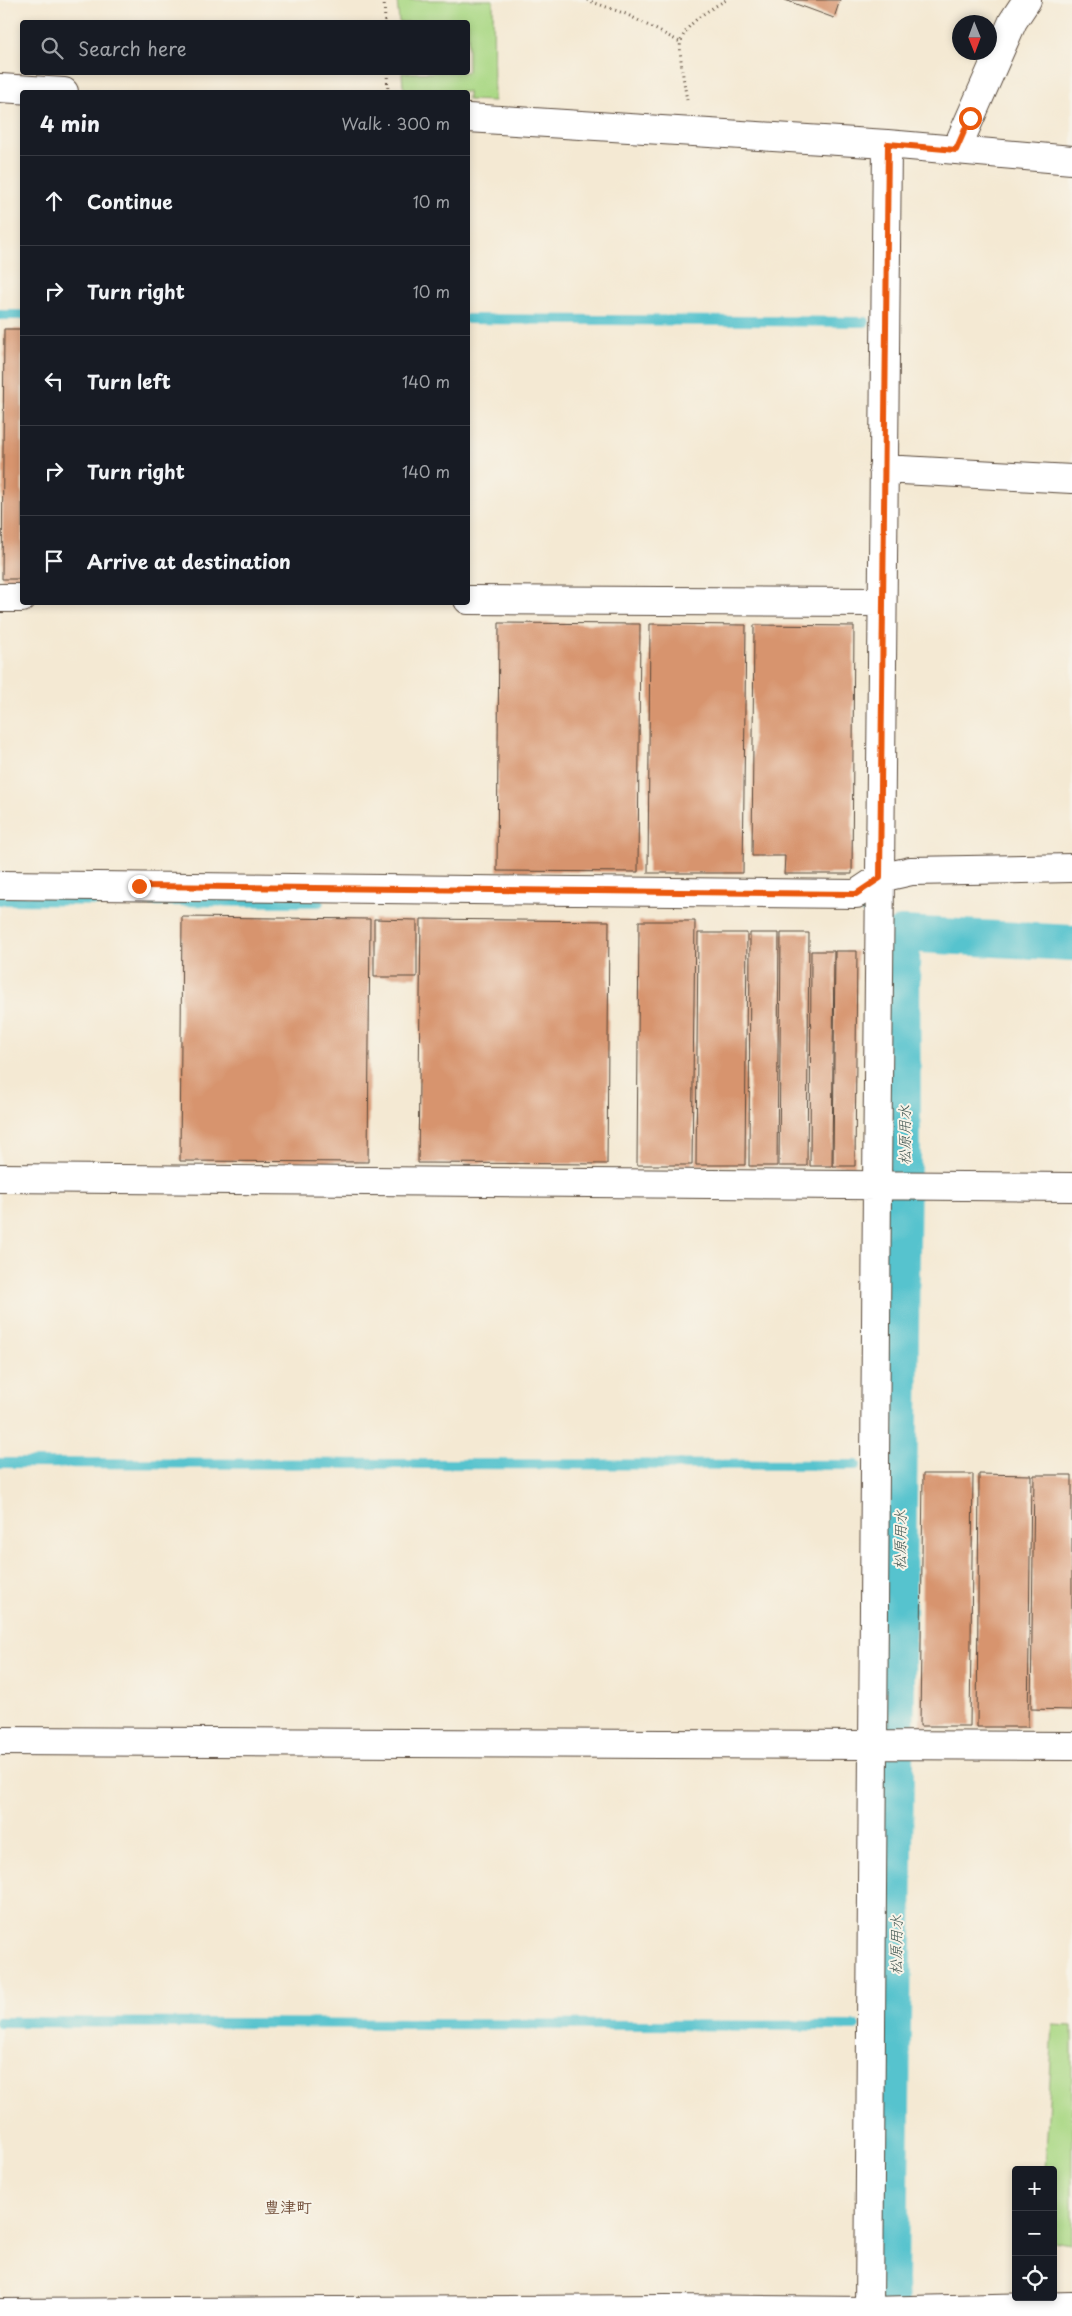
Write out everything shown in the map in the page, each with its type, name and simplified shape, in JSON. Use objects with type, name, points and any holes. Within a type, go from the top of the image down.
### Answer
[{"type":"street","points":[[956,150],[1013,22],[1027,0]]},
{"type":"street","points":[[0,88],[32,90]]},
{"type":"street","points":[[470,118],[888,144],[1072,160]]},
{"type":"street","points":[[869,2311],[876,1185],[888,144]]},
{"type":"street","points":[[883,469],[1072,479]]},
{"type":"street","points":[[0,598],[20,598]]},
{"type":"street","points":[[470,600],[882,602]]},
{"type":"street","points":[[0,885],[856,894],[880,878],[911,871],[1072,868]]},
{"type":"street","points":[[0,1178],[1072,1186]]},
{"type":"street","points":[[0,1741],[1072,1746]]},
{"type":"street","points":[[0,2313],[869,2311],[1072,2306]]},
{"type":"path","points":[[384,0],[385,20]]},
{"type":"path","points":[[587,0],[626,14],[680,42]]},
{"type":"path","points":[[690,132],[680,42],[689,28],[704,12],[726,0]]},
{"type":"path","points":[[387,75],[388,90]]},
{"type":"green space","points":[[397,0],[493,0],[494,101],[470,100],[470,90],[406,90],[403,86],[402,75],[470,75],[470,20],[399,20]]},
{"type":"green space","points":[[1053,2025],[1072,2026],[1072,2244],[1057,2242],[1057,2166],[1045,2166]]},
{"type":"building","points":[[785,0],[840,0],[834,18]]},
{"type":"building","points":[[4,329],[20,329],[20,579],[2,579]]},
{"type":"building","points":[[499,623],[640,624],[638,872],[497,871]]},
{"type":"building","points":[[650,624],[746,625],[743,873],[648,873]]},
{"type":"building","points":[[754,625],[854,626],[852,874],[784,874],[785,856],[752,856]]},
{"type":"building","points":[[182,917],[370,919],[368,1162],[180,1161]]},
{"type":"building","points":[[374,919],[417,920],[417,977],[374,977]]},
{"type":"building","points":[[421,919],[609,921],[607,1164],[418,1163]]},
{"type":"building","points":[[639,921],[695,921],[692,1165],[637,1165]]},
{"type":"building","points":[[698,933],[747,933],[745,1165],[696,1165]]},
{"type":"building","points":[[750,933],[779,933],[777,1166],[749,1166]]},
{"type":"building","points":[[781,933],[809,933],[807,1166],[779,1166]]},
{"type":"building","points":[[811,951],[834,951],[832,1166],[810,1166]]},
{"type":"building","points":[[835,951],[857,951],[855,1166],[833,1166]]},
{"type":"building","points":[[923,1474],[973,1474],[970,1726],[920,1726]]},
{"type":"building","points":[[979,1474],[1031,1475],[1028,1727],[977,1727]]},
{"type":"building","points":[[1034,1475],[1072,1475],[1072,1710],[1031,1709]]},
{"type":"waterway","points":[[0,315],[20,315]]},
{"type":"waterway","points":[[470,319],[865,322]]},
{"type":"waterway","points":[[0,900],[319,902]]},
{"type":"waterway","points":[[848,905],[859,905],[902,934]]},
{"type":"waterway","name":"松原用水","points":[[891,2316],[903,1163],[902,934],[1072,943]]},
{"type":"waterway","points":[[0,1463],[856,1465]]},
{"type":"waterway","points":[[0,2022],[855,2026]]},
{"type":"district","name":"豊津町","points":[[288,2206]]},
{"type":"route","points":[[139,886],[856,894],[880,878],[888,144],[956,150],[970,118]]}]
